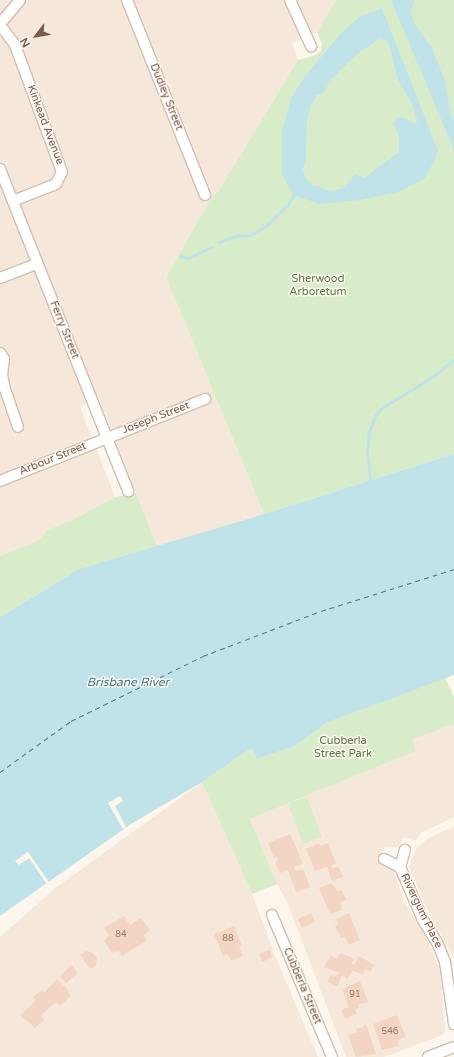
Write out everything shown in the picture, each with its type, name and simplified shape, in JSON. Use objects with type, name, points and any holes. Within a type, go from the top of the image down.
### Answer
[{"type":"street","points":[[0,24],[20,0]]},
{"type":"street","name":"Dudley Street","points":[[126,0],[205,195]]},
{"type":"street","points":[[290,0],[311,46]]},
{"type":"street","name":"Kinkead Avenue","points":[[0,24],[15,45],[62,172],[61,179],[56,184],[12,201]]},
{"type":"street","name":"Ferry Street","points":[[0,170],[128,491]]},
{"type":"street","points":[[0,278],[37,264]]},
{"type":"street","points":[[0,353],[3,354],[2,375],[5,389],[18,427]]},
{"type":"street","name":"Joseph Street","points":[[107,438],[205,399]]},
{"type":"street","name":"Arbour Street","points":[[0,481],[107,438]]},
{"type":"street","name":"Rivergum Place","points":[[400,867],[405,850]]},
{"type":"street","name":"Rivergum Place","points":[[384,859],[400,867],[445,962],[450,1008],[454,1024]]},
{"type":"street","name":"Cubberla Street","points":[[272,915],[332,1057]]},
{"type":"street","points":[[428,1057],[454,1047]]},
{"type":"shaded area","points":[[0,0],[336,0],[317,32],[292,43],[298,60],[218,192],[213,195],[166,277],[264,514],[157,546],[99,399],[80,407],[115,497],[74,519],[47,530],[39,540],[0,556]]},
{"type":"shaded area","points":[[454,724],[454,817],[421,833],[416,841],[404,837],[398,847],[383,847],[380,862],[394,872],[405,904],[426,937],[440,970],[445,1029],[443,1035],[384,1057],[346,1057],[287,902],[277,884],[250,819],[416,751],[412,740]]},
{"type":"shaded area","points":[[202,782],[252,894],[276,958],[318,1057],[0,1057],[0,937],[54,889]]},
{"type":"shaded area","points":[[454,826],[454,958],[427,909],[409,867],[417,847],[429,838]]},
{"type":"green space","name":"Sherwood Arboretum","points":[[336,0],[454,0],[454,454],[264,514],[166,277],[213,195],[218,192],[298,60],[316,55],[321,51],[322,44],[317,32]]},
{"type":"green space","points":[[136,493],[157,546],[79,569],[0,617],[0,556],[39,540],[47,530],[74,519],[115,497]]},
{"type":"green space","name":"Cubberla Street Park","points":[[444,676],[454,697],[454,724],[412,740],[416,751],[250,819],[277,884],[252,894],[202,782],[250,749],[253,750],[257,759],[295,746],[328,722]]},
{"type":"green space","points":[[307,797],[322,837],[303,844],[288,804]]},
{"type":"water","points":[[391,0],[414,0],[411,14],[416,26],[432,48],[445,81],[451,116],[454,120],[454,150]]},
{"type":"water","points":[[382,8],[438,151],[436,158],[425,178],[398,192],[360,200],[320,204],[293,195],[282,174],[282,132],[291,98],[305,76],[343,31],[361,16]],"holes":[[[379,39],[388,41],[398,80],[413,106],[417,124],[401,117],[397,118],[393,123],[399,136],[399,152],[364,178],[355,174],[345,188],[330,191],[312,184],[306,179],[303,170],[306,158],[307,122],[310,107],[317,95],[324,93],[330,81],[357,54]]]},
{"type":"water","name":"Brisbane River","points":[[454,454],[454,675],[328,722],[295,746],[257,759],[253,750],[250,749],[202,782],[131,824],[0,916],[0,617],[79,569],[264,514]]},
{"type":"pier","points":[[120,796],[123,801],[115,806],[126,827],[123,829],[108,803]]},
{"type":"pier","points":[[28,852],[49,882],[46,883],[29,858],[19,865],[15,861]]},
{"type":"building","points":[[290,834],[303,864],[294,867],[296,871],[303,869],[310,887],[296,892],[288,870],[280,873],[275,862],[278,861],[277,857],[274,858],[268,843]]},
{"type":"building","points":[[319,843],[320,846],[328,843],[336,863],[331,866],[332,868],[339,867],[343,877],[332,881],[327,867],[315,871],[306,849]]},
{"type":"building","points":[[332,883],[337,891],[342,890],[346,900],[341,902],[342,910],[330,914],[319,888]]},
{"type":"building","points":[[311,913],[315,922],[302,928],[298,919]]},
{"type":"building","points":[[349,913],[360,940],[349,945],[345,937],[341,938],[335,926],[338,925],[336,919]]},
{"type":"building","points":[[124,916],[130,925],[141,918],[150,930],[144,935],[146,941],[122,956],[119,951],[112,953],[104,941],[109,935],[104,928]]},
{"type":"building","points":[[234,926],[242,945],[239,946],[243,956],[231,961],[228,954],[223,956],[214,934]]},
{"type":"building","points":[[269,950],[273,957],[262,962],[259,954]]},
{"type":"building","points":[[86,951],[93,953],[97,958],[96,966],[90,969],[80,955]]},
{"type":"building","points":[[341,953],[354,959],[351,963],[354,965],[359,956],[374,965],[370,972],[365,969],[362,975],[353,970],[347,979],[342,975],[337,987],[327,981],[331,975],[334,977],[340,973],[324,967],[331,955],[337,959]]},
{"type":"building","points":[[72,965],[78,973],[66,983],[60,976]]},
{"type":"building","points":[[57,979],[64,987],[65,986],[71,996],[60,1006],[56,1002],[41,1015],[44,1020],[35,1028],[20,1015],[36,1001],[33,997],[42,990],[44,993]]},
{"type":"building","points":[[360,981],[368,1002],[358,1005],[359,1008],[355,1009],[357,1014],[345,1019],[341,1010],[349,1007],[342,989]]},
{"type":"building","points":[[397,1015],[406,1037],[398,1040],[399,1046],[382,1050],[373,1024]]},
{"type":"building","points":[[366,1024],[376,1054],[356,1057],[348,1035],[357,1032],[356,1029],[361,1027],[364,1029],[363,1026]]},
{"type":"waterway","points":[[220,242],[235,236],[250,235],[266,226],[288,205],[293,195]]},
{"type":"waterway","points":[[181,256],[188,258],[212,247]]},
{"type":"waterway","points":[[371,484],[367,454],[369,432],[375,416],[382,408],[434,376],[454,359]]},
{"type":"ferry route","points":[[0,772],[71,721],[203,656],[321,611],[454,569]]}]
